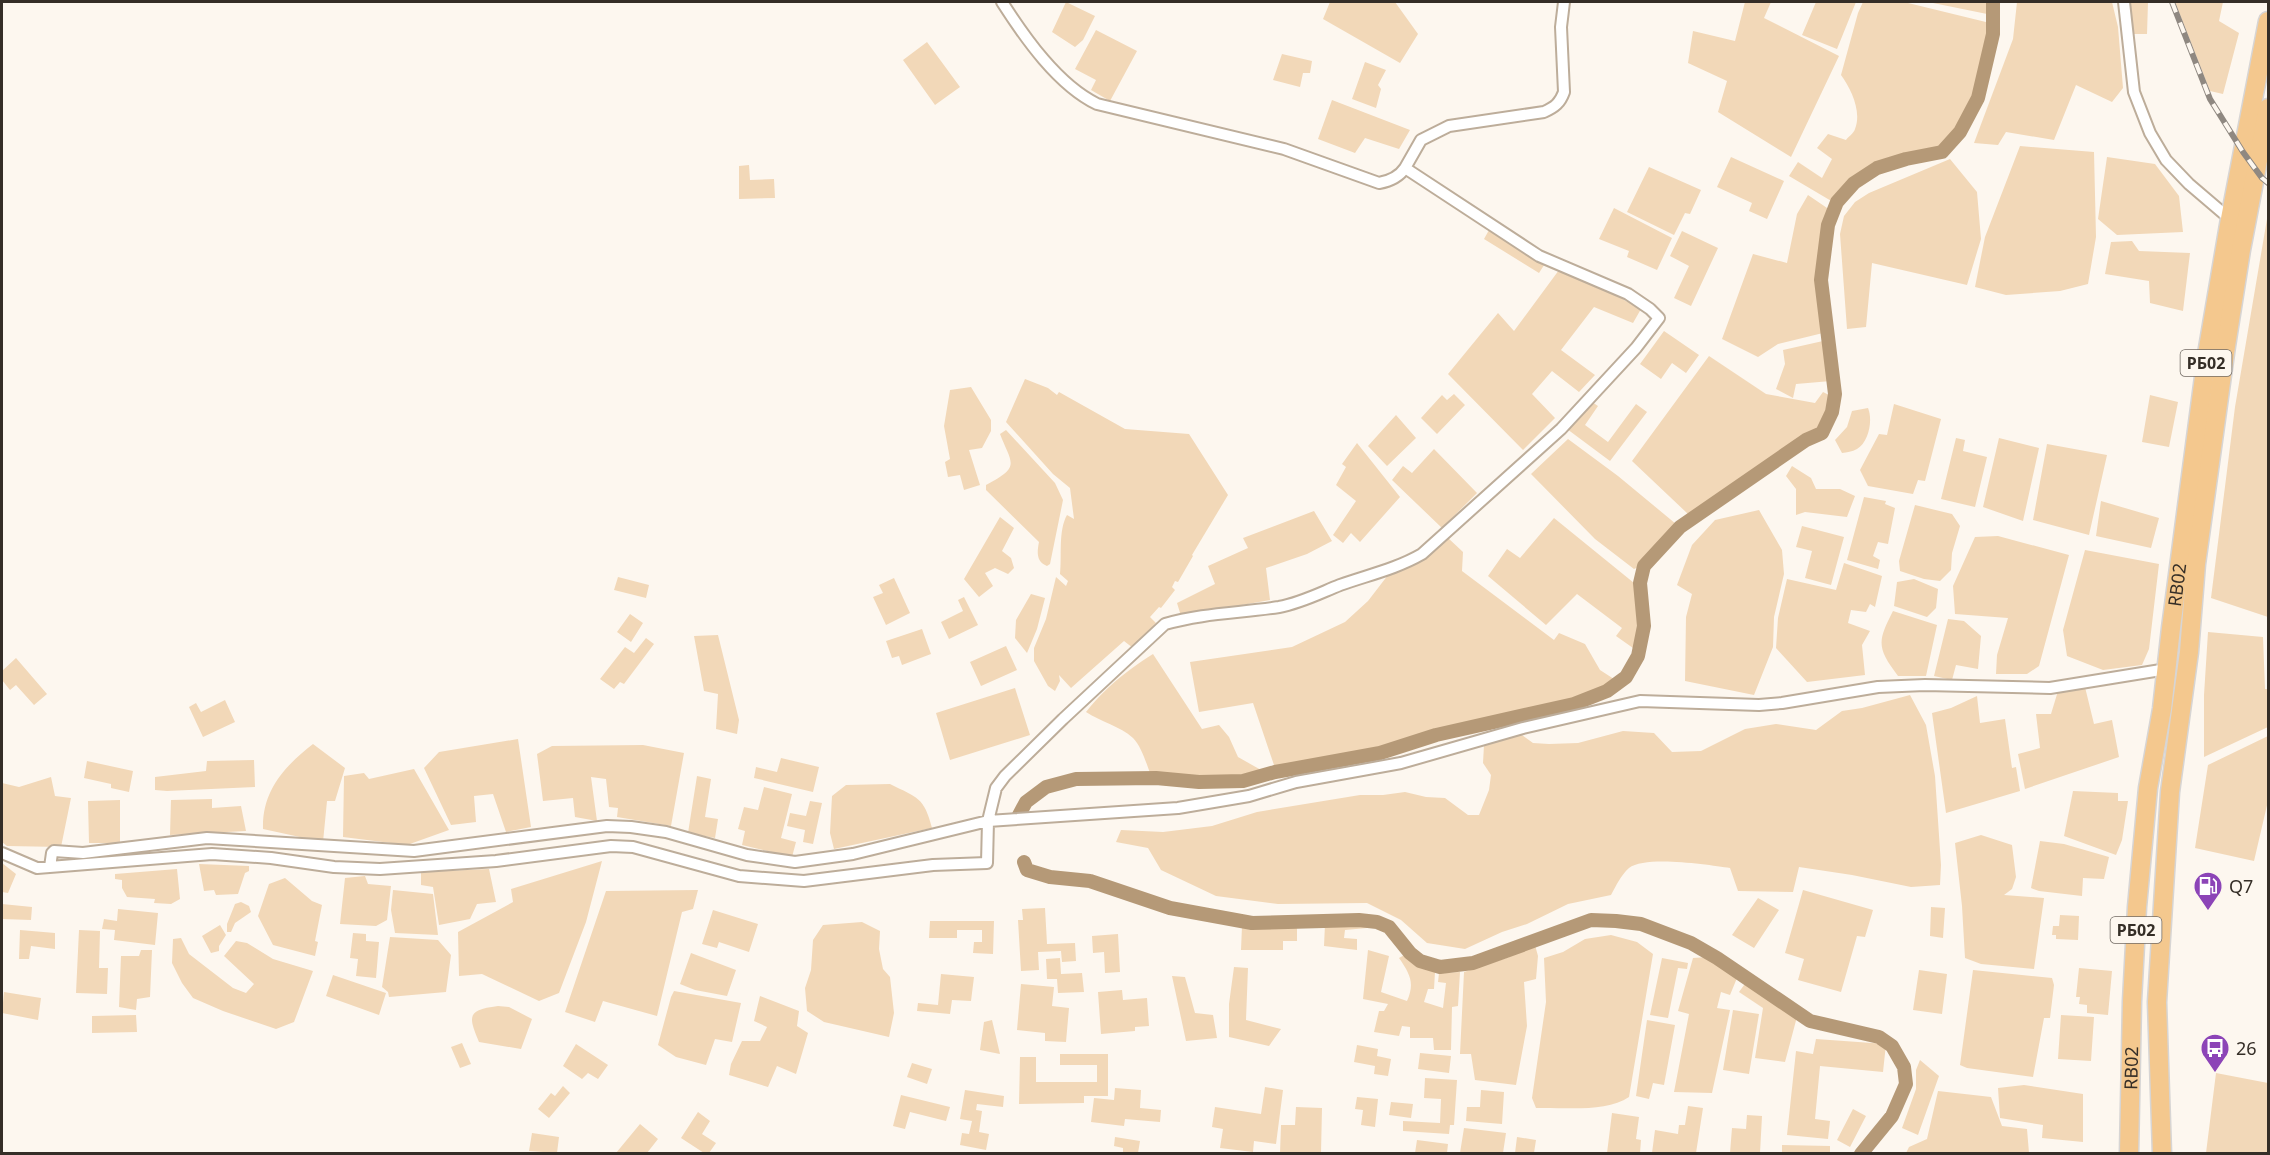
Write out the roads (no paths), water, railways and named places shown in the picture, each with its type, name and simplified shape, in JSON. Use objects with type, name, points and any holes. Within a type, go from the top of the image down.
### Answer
[{"type":"highway","name":"RB02","points":[[2129,1154],[2132,1001],[2137,907],[2148,788],[2167,669],[2207,354],[2268,21]]},
{"type":"highway","name":"RB02","points":[[2162,1154],[2157,1002],[2170,792],[2181,718],[2196,564],[2226,346],[2241,250],[2268,108]]},
{"type":"street","points":[[1002,2],[1017,25],[1071,88],[1097,104],[1284,149],[1379,183],[1390,181],[1401,174],[1420,140],[1449,126],[1544,112],[1553,108],[1560,101],[1564,92],[1561,27],[1564,2]]},
{"type":"street","points":[[2124,2],[2132,55],[2134,92],[2150,133],[2166,160],[2189,184],[2230,219]]},
{"type":"street","points":[[51,861],[55,851],[83,853],[207,838],[414,851],[611,836],[633,847],[739,876],[804,881],[933,865],[987,863],[988,821],[996,788],[1063,718],[1165,624],[1184,619],[1280,607],[1406,564],[1422,554],[1561,429],[1636,348],[1659,318],[1643,303],[1628,294],[1539,256],[1405,168]]},
{"type":"street","points":[[2,853],[37,868],[51,861],[212,854],[271,858],[334,867],[380,869],[496,861],[611,836],[631,827],[666,832],[747,855],[780,861],[818,861],[988,821],[1178,808],[1249,796],[1296,782],[1401,763],[1523,728],[1640,701],[1759,705],[1878,687],[1925,685],[2050,688],[2167,669]]},
{"type":"waterway","points":[[1019,815],[1026,802],[1046,787],[1076,779],[1156,778],[1199,782],[1243,781],[1275,772],[1380,753],[1436,735],[1574,704],[1607,691],[1626,677],[1638,656],[1644,626],[1640,583],[1644,566],[1680,527],[1806,440],[1822,433],[1832,412],[1835,394],[1821,280],[1828,225],[1837,202],[1854,183],[1877,168],[1906,159],[1942,152],[1960,132],[1978,98],[1993,34],[1993,2]]},
{"type":"waterway","points":[[1024,862],[1027,870],[1050,877],[1090,881],[1170,908],[1252,923],[1359,920],[1377,922],[1389,927],[1410,953],[1420,961],[1440,967],[1473,963],[1591,920],[1641,924],[1691,943],[1810,1021],[1879,1037],[1892,1046],[1904,1067],[1906,1084],[1892,1116],[1861,1154]]},
{"type":"railway","points":[[2172,2],[2210,99],[2243,152],[2268,183]]},
{"type":"place","name":"Q7","points":[[2208,912]]},
{"type":"place","name":"26","points":[[2215,1074]]}]
